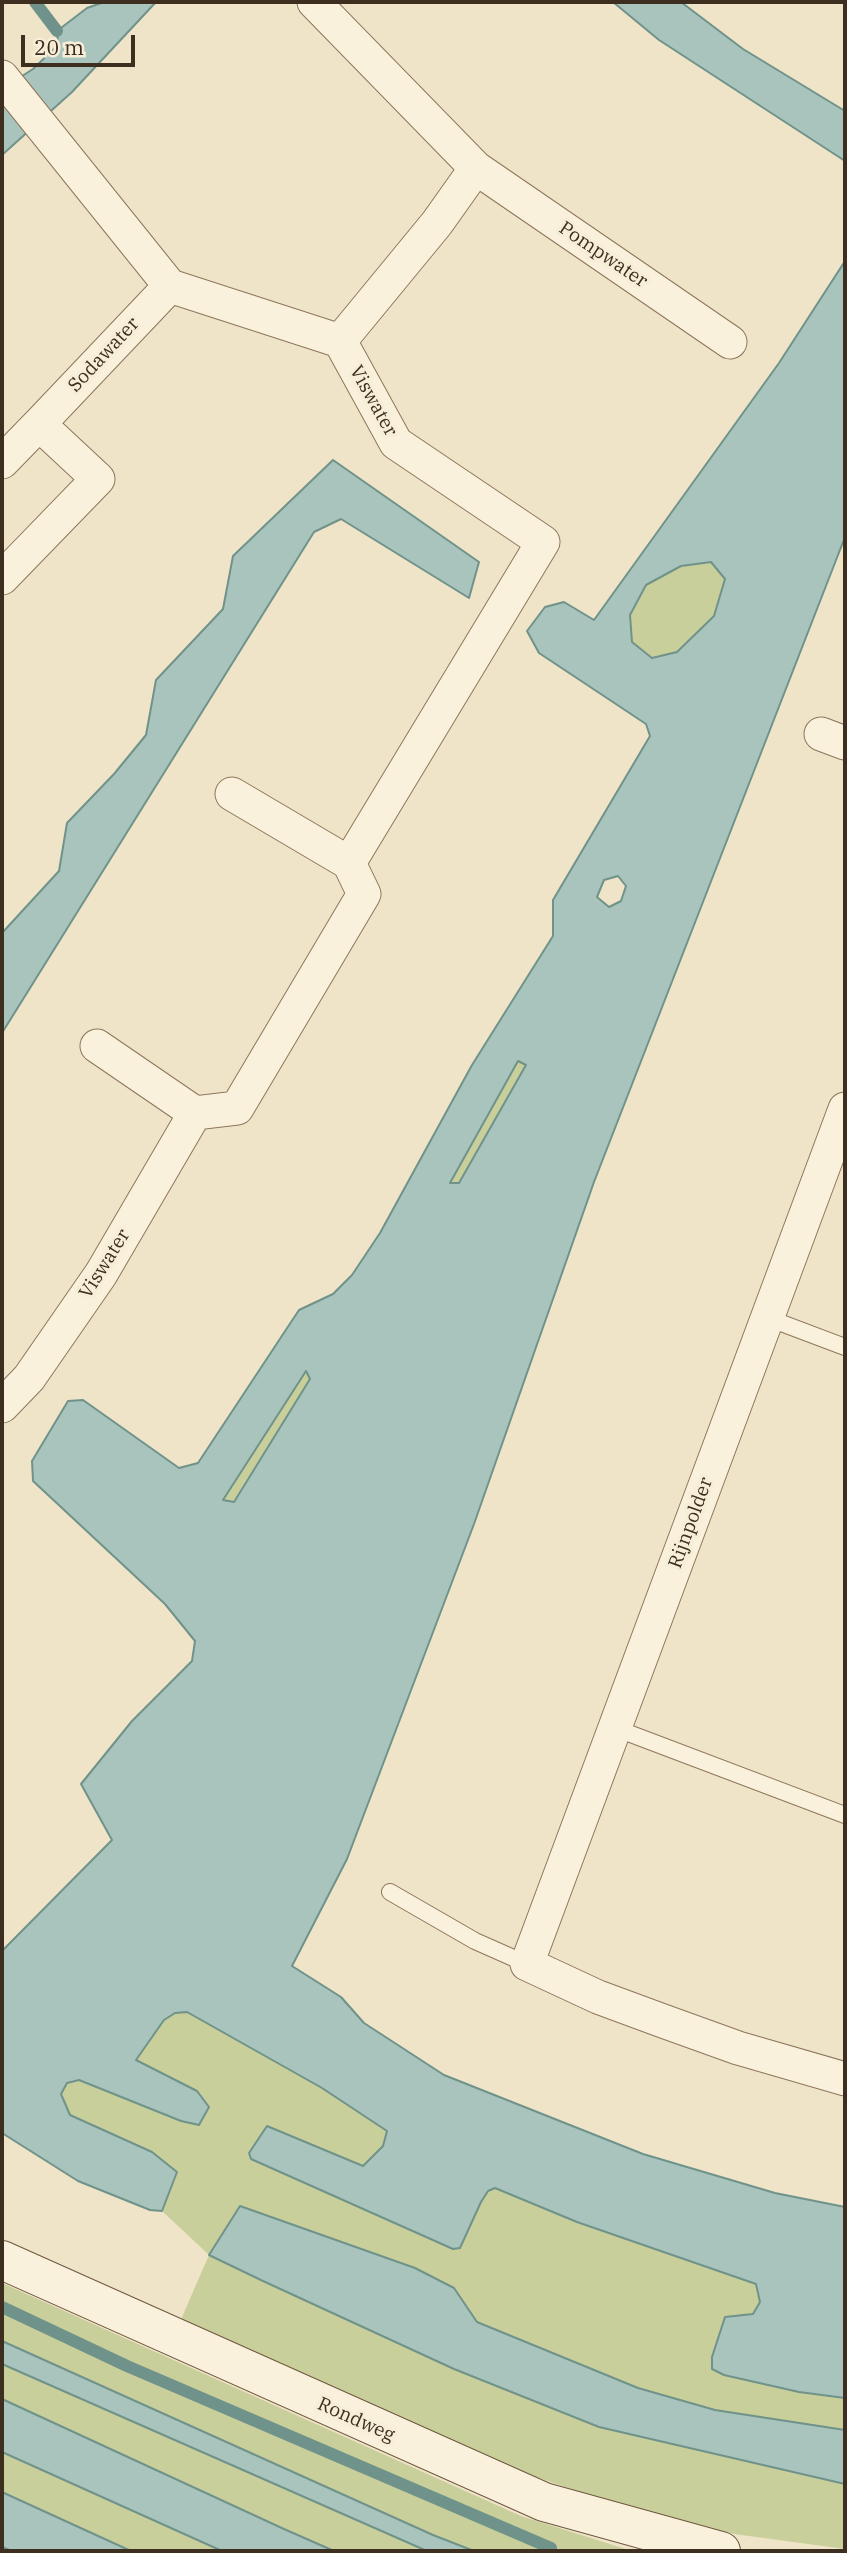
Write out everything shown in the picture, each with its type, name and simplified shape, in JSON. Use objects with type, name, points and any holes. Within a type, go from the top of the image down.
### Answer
[{"type":"main road","name":"Rondweg","points":[[2,2260],[544,2502],[721,2551]]},
{"type":"street","name":"Pompwater","points":[[314,2],[475,168],[730,342]]},
{"type":"street","points":[[2,77],[170,286],[341,341],[437,223],[475,168]]},
{"type":"street","name":"Sodawater","points":[[2,462],[170,286]]},
{"type":"street","name":"Viswater","points":[[341,341],[396,443],[543,542],[349,863]]},
{"type":"street","points":[[2,578],[98,480],[39,424]]},
{"type":"street","points":[[97,1046],[195,1113],[237,1108],[364,894],[349,863],[232,794]]},
{"type":"street","name":"Rijnpolder","points":[[527,1964],[845,1109]]},
{"type":"street","name":"Viswater","points":[[2,1406],[29,1378],[101,1274],[195,1113]]},
{"type":"street","points":[[527,1964],[598,1997],[663,2021],[760,2055],[845,2079]]},
{"type":"lane","points":[[768,1318],[845,1347]]},
{"type":"lane","points":[[615,1728],[845,1815]]},
{"type":"lane","points":[[390,1892],[475,1941],[527,1964]]},
{"type":"green space","points":[[711,562],[725,579],[714,615],[677,652],[652,658],[632,642],[630,615],[646,585],[681,566]]},
{"type":"green space","points":[[518,1060],[526,1065],[459,1184],[449,1183]]},
{"type":"green space","points":[[306,1370],[310,1379],[233,1502],[223,1500]]},
{"type":"green space","points":[[187,2012],[322,2088],[387,2131],[383,2146],[363,2166],[267,2126],[249,2153],[251,2159],[453,2249],[461,2248],[481,2202],[488,2191],[495,2188],[577,2222],[757,2284],[760,2302],[753,2314],[742,2317],[712,2369],[724,2375],[799,2392],[845,2398],[845,2430],[715,2410],[638,2388],[477,2322],[454,2288],[415,2268],[241,2206],[454,2369],[599,2427],[845,2484],[845,2549],[734,2534],[596,2498],[466,2452],[179,2324],[209,2255],[162,2211],[177,2172],[70,2115],[61,2094],[67,2082],[79,2080],[181,2121],[199,2125],[197,2091],[135,2060],[164,2020],[175,2013]]},
{"type":"green space","points":[[2,2283],[521,2516],[632,2551],[474,2551],[433,2535],[2,2341]]},
{"type":"green space","points":[[2,2364],[427,2551],[334,2551],[2,2399]]},
{"type":"green space","points":[[2,2452],[222,2551],[131,2551],[2,2492]]},
{"type":"water","points":[[104,2],[156,2],[72,92],[2,155],[2,89],[33,69],[58,45],[57,31],[87,8]]},
{"type":"water","points":[[613,2],[681,2],[743,49],[845,111],[845,161],[659,40]]},
{"type":"water","points":[[845,261],[845,537],[594,1182],[474,1524],[347,1859],[292,1966],[341,1997],[364,2023],[444,2075],[643,2154],[775,2193],[845,2207],[845,2398],[799,2392],[724,2375],[712,2369],[712,2357],[725,2317],[753,2314],[760,2302],[756,2284],[577,2222],[495,2188],[488,2191],[481,2202],[460,2248],[453,2249],[251,2159],[249,2153],[267,2126],[363,2166],[383,2146],[387,2131],[322,2088],[187,2012],[175,2013],[164,2020],[136,2060],[197,2091],[209,2107],[199,2125],[181,2121],[79,2080],[67,2083],[61,2094],[70,2115],[152,2152],[177,2172],[162,2211],[150,2210],[78,2181],[2,2133],[2,1951],[112,1840],[81,1784],[132,1721],[192,1661],[195,1641],[165,1604],[33,1481],[32,1461],[68,1401],[83,1400],[179,1468],[198,1463],[299,1310],[333,1294],[352,1275],[380,1233],[472,1065],[553,936],[553,900],[650,736],[646,724],[539,653],[527,631],[545,607],[564,602],[594,620],[779,363]],"holes":[[[711,562],[725,579],[714,616],[677,652],[652,658],[632,642],[630,615],[646,585],[681,566]],[[618,876],[626,886],[621,901],[609,907],[597,897],[604,880]],[[518,1061],[526,1065],[459,1183],[450,1183]],[[306,1371],[310,1379],[234,1502],[223,1500]]]},
{"type":"water","points":[[333,460],[479,562],[469,598],[341,519],[314,532],[2,1033],[2,933],[59,871],[67,823],[114,774],[146,735],[156,680],[223,609],[233,556]]},
{"type":"water","points":[[240,2206],[415,2268],[454,2288],[477,2322],[638,2388],[715,2410],[845,2430],[845,2484],[599,2427],[454,2369],[209,2255]]},
{"type":"water","points":[[2,2341],[474,2551],[427,2551],[2,2364]]},
{"type":"water","points":[[2,2399],[334,2551],[222,2551],[2,2452]]},
{"type":"water","points":[[2,2492],[131,2551],[12,2551],[2,2547]]},
{"type":"waterway","points":[[35,2],[57,31]]},
{"type":"waterway","points":[[2,2307],[127,2366],[551,2548]]}]
